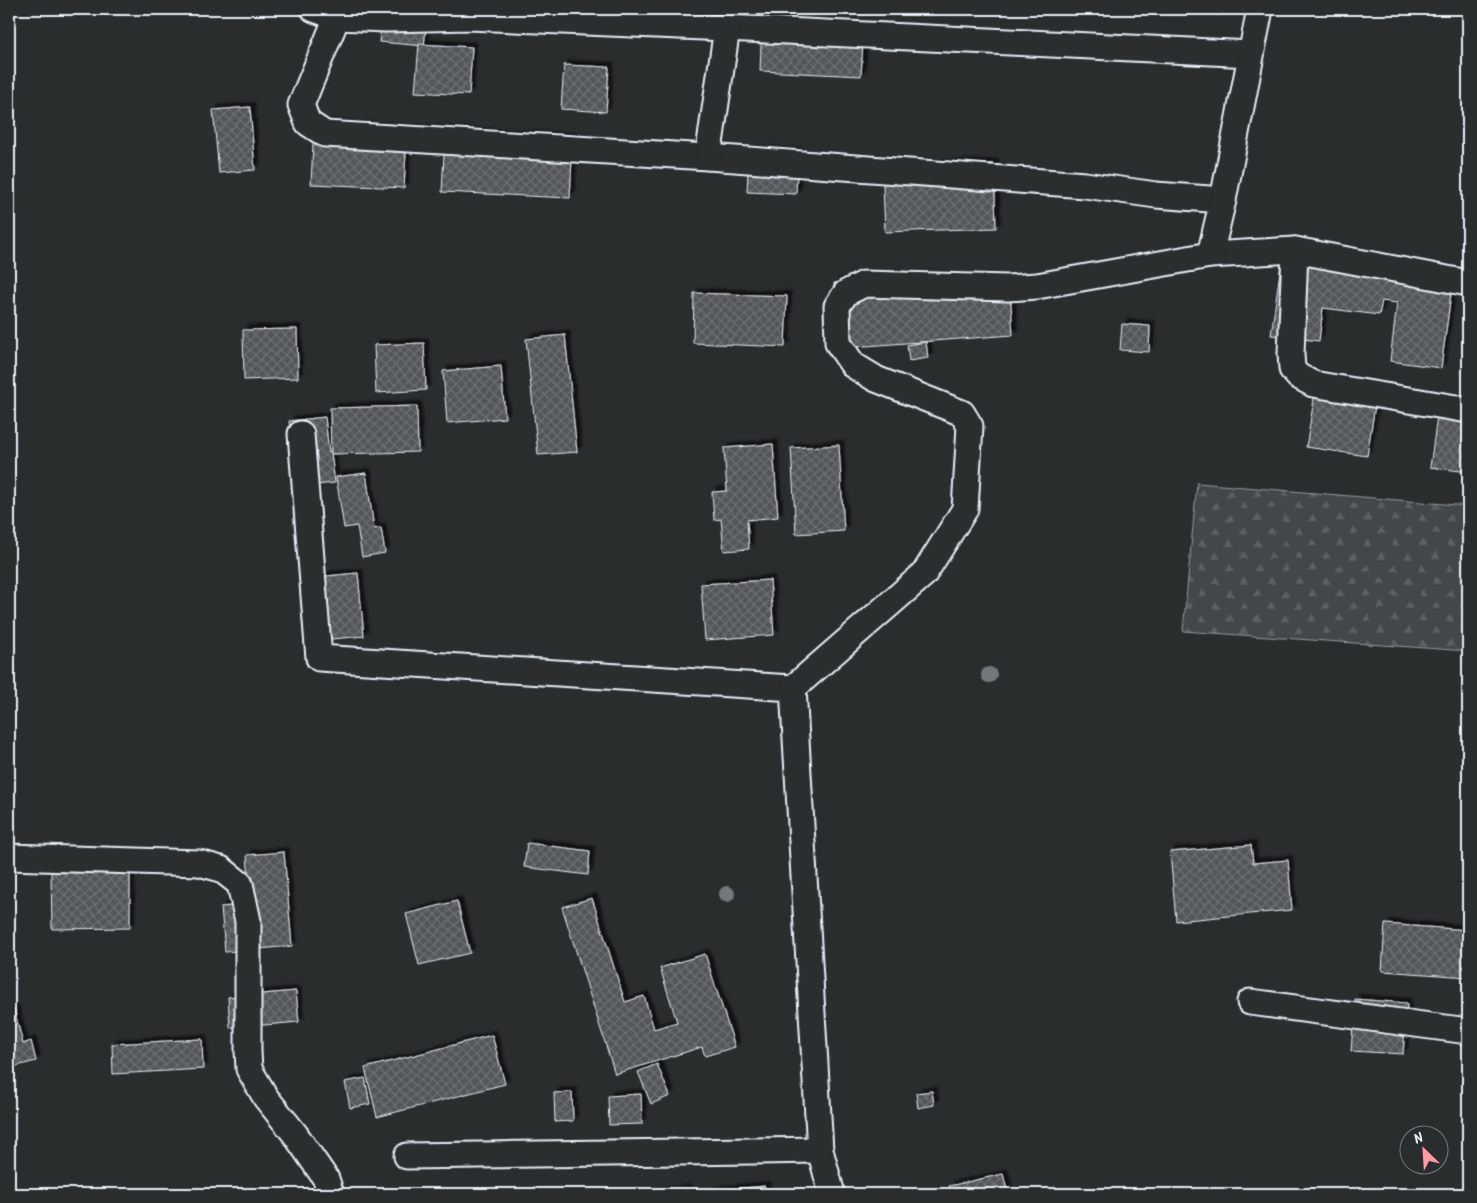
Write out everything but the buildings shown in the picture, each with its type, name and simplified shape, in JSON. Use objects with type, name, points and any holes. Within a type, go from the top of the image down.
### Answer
[{"type":"street","points":[[314,9],[337,17],[386,19],[469,17],[1251,54]]},
{"type":"street","points":[[1210,255],[1223,200],[1260,9]]},
{"type":"street","points":[[337,17],[302,105],[308,122],[325,134],[708,157],[1085,185],[1156,195],[1223,200]]},
{"type":"street","points":[[708,157],[727,28]]},
{"type":"street","points":[[1295,250],[1291,354],[1292,369],[1298,376],[1313,384],[1468,410]]},
{"type":"street","points":[[302,434],[319,658],[793,688],[924,574],[965,509],[970,426],[962,414],[876,379],[853,365],[838,343],[837,306],[846,293],[864,284],[1008,288],[1037,286],[1210,255],[1295,250],[1468,283]]},
{"type":"street","points":[[793,688],[820,1150],[832,1194]]},
{"type":"street","points":[[9,857],[199,863],[221,869],[240,884],[248,921],[249,1069],[266,1098],[295,1134],[326,1179],[331,1194]]},
{"type":"street","points":[[1250,1002],[1468,1031]]},
{"type":"street","points":[[407,1156],[820,1150]]},
{"type":"green space","points":[[1197,483],[1468,506],[1468,651],[1183,631]]}]
